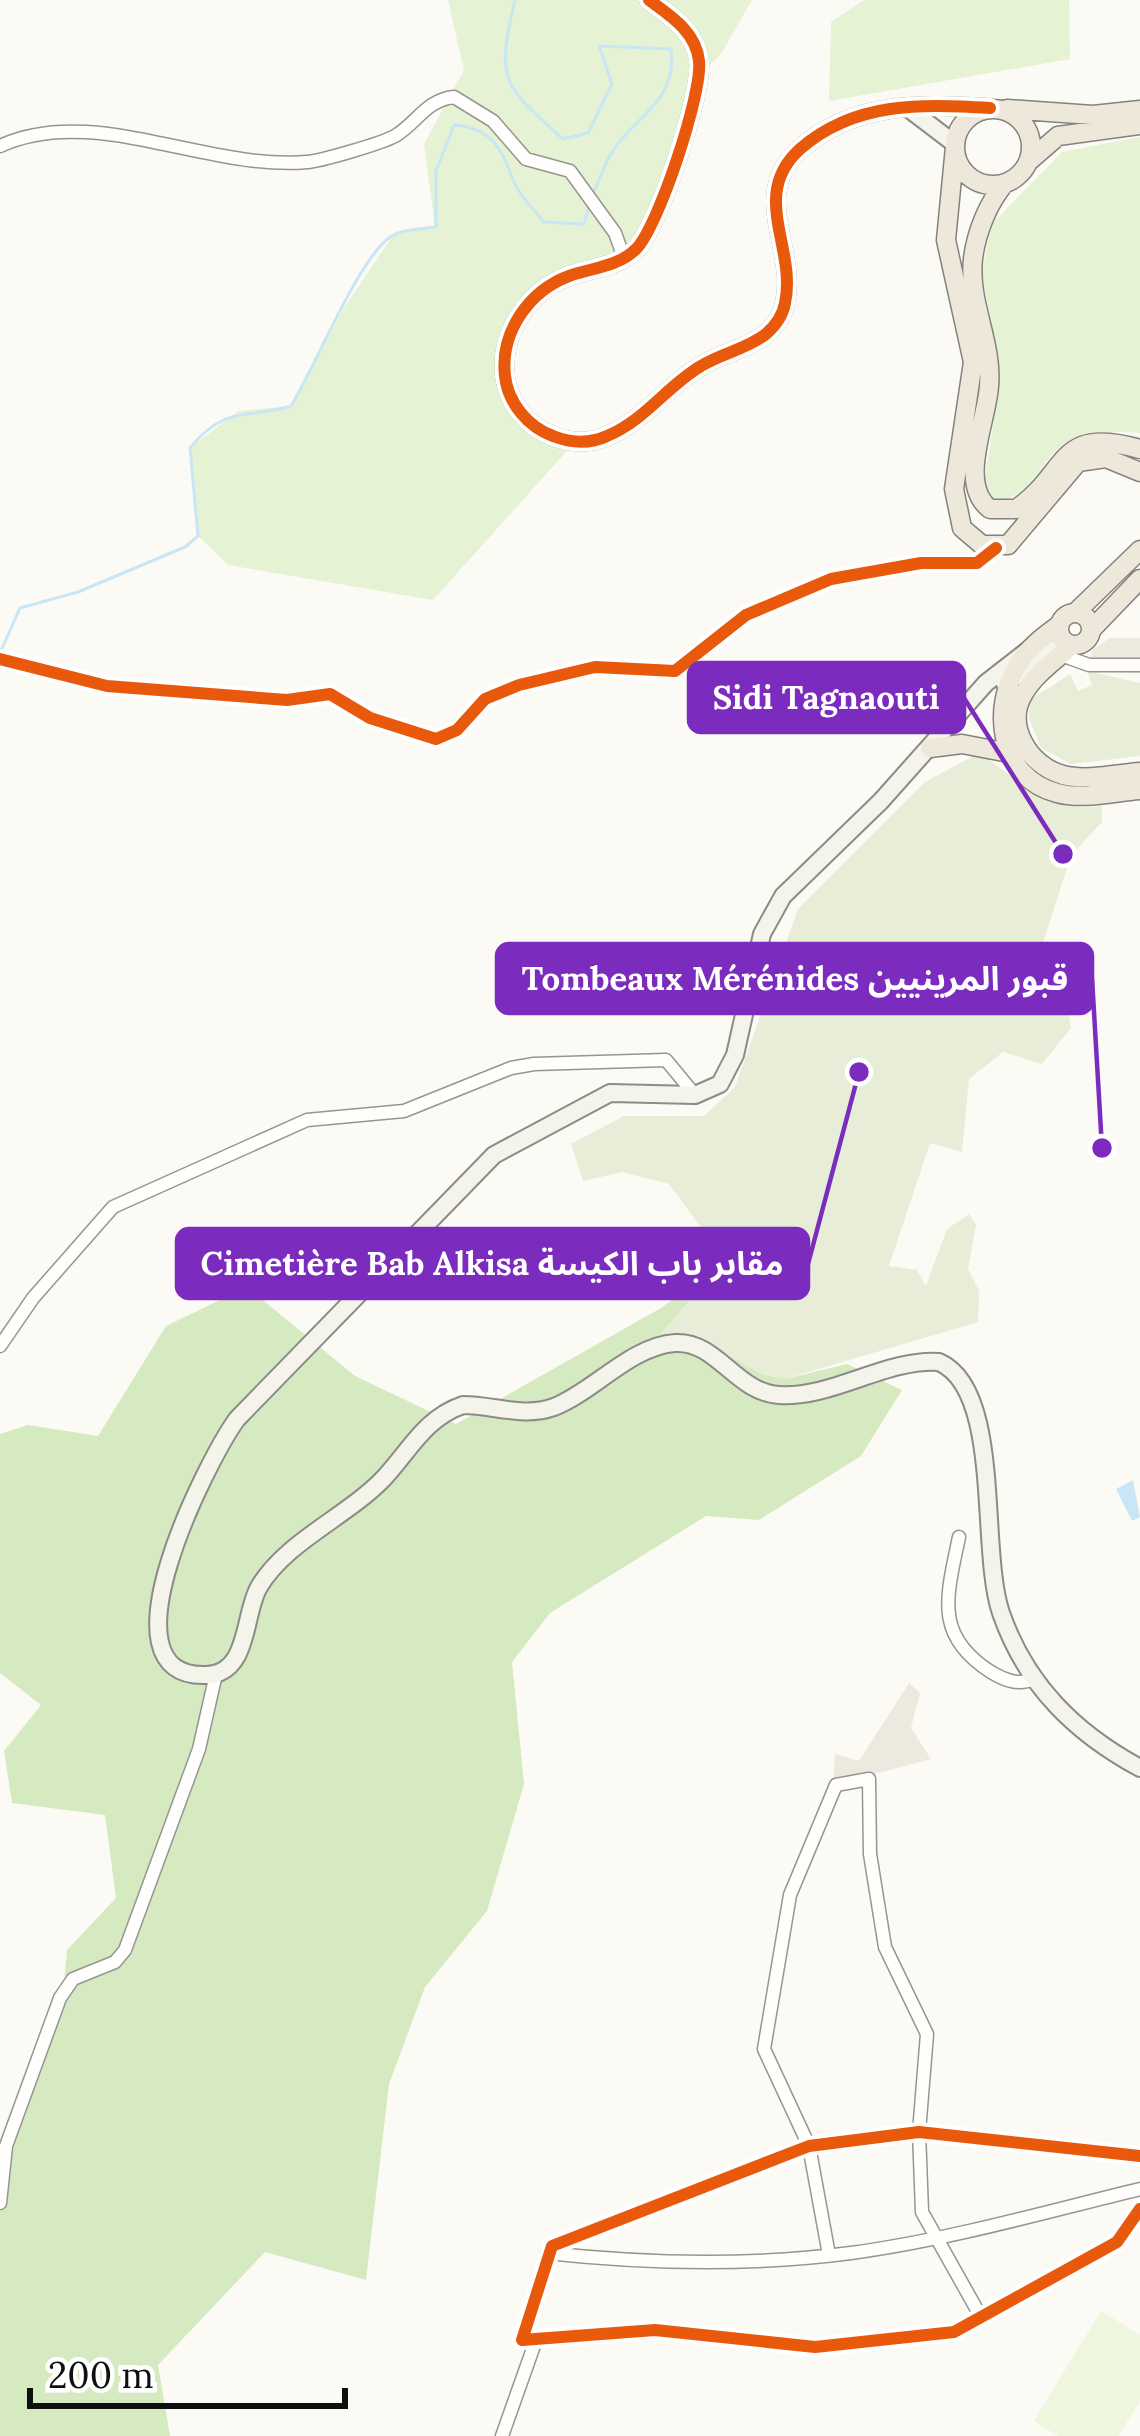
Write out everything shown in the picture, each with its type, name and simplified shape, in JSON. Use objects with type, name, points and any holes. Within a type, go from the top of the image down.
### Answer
[{"type":"main road","points":[[649,0],[689,35],[700,63],[699,80],[654,223],[624,258],[559,280],[516,319],[504,357],[508,393],[520,412],[550,435],[576,442],[612,434],[705,363],[768,333],[785,306],[774,206],[787,162],[818,135],[859,115],[903,106],[1093,115],[1140,110]]},
{"type":"main road","points":[[903,106],[924,116],[955,146],[960,165],[973,179],[1005,183]]},
{"type":"main road","points":[[994,108],[967,118],[955,146],[946,240],[970,333],[973,382],[954,499],[966,534],[996,548],[1020,536],[1078,462],[1106,458],[1140,472]]},
{"type":"main road","points":[[994,108],[1026,127],[1031,144],[1028,162]]},
{"type":"main road","points":[[1140,124],[1058,136],[1005,183],[986,217],[973,256],[990,361],[975,474],[977,496],[995,511],[1016,509],[1073,448],[1093,441],[1140,449]]},
{"type":"main road","points":[[1140,550],[1076,612],[1064,642],[1022,698],[1017,723],[1026,748],[1038,762],[1063,775],[1140,772]]},
{"type":"main road","points":[[1140,579],[1087,640],[1028,650],[997,671],[771,915],[729,1073],[695,1095],[610,1093],[494,1155],[237,1419],[206,1470],[154,1625],[165,1659],[182,1671],[216,1674],[244,1641],[261,1582],[385,1478],[421,1431],[446,1411],[464,1405],[508,1411],[553,1407],[650,1350],[675,1343],[707,1353],[746,1387],[781,1396],[926,1361],[945,1364],[962,1377],[977,1411],[985,1521],[998,1604],[1036,1678],[1078,1730],[1140,1768]]},
{"type":"main road","points":[[1076,612],[1087,617],[1092,629]]},
{"type":"main road","points":[[972,700],[1009,682],[1064,642]]},
{"type":"main road","points":[[1028,650],[1009,682],[1001,721],[1010,753],[1032,781],[1051,792],[1140,790]]},
{"type":"main road","points":[[929,748],[962,744],[1010,753]]},
{"type":"street","points":[[0,146],[56,130],[133,138],[194,154],[309,162],[396,135],[425,108],[454,97],[493,121],[526,159],[565,167],[615,233],[624,258]]},
{"type":"street","points":[[3,659],[107,686],[287,700],[330,694],[370,718],[436,739],[457,730],[485,699],[519,685],[595,667],[675,671],[746,615],[831,579],[921,563],[977,563],[996,548]]},
{"type":"street","points":[[1064,642],[1082,664],[1140,665]]},
{"type":"street","points":[[0,1346],[42,1287],[85,1245],[113,1207],[307,1120],[404,1111],[511,1068],[534,1064],[666,1060],[695,1095]]},
{"type":"street","points":[[959,1537],[947,1612],[961,1651],[1001,1678],[1019,1683],[1036,1678]]},
{"type":"street","points":[[0,2203],[6,2146],[50,2021],[73,1979],[115,1963],[125,1950],[193,1768],[216,1674]]},
{"type":"street","points":[[829,2255],[809,2146],[764,2056],[790,1895],[806,1851],[836,1785],[869,1779],[870,1854],[885,1947],[927,2034],[919,2132],[922,2212],[981,2318]]},
{"type":"street","points":[[1140,2156],[919,2132],[809,2146],[560,2242],[547,2253],[522,2340],[656,2330],[831,2346],[954,2332],[1117,2242],[1140,2209]]},
{"type":"street","points":[[547,2253],[676,2261],[829,2255],[934,2237],[1140,2189]]},
{"type":"street","points":[[502,2436],[536,2340]]},
{"type":"green space","points":[[448,0],[752,0],[721,54],[696,77],[653,221],[608,265],[541,291],[498,346],[511,407],[574,443],[433,600],[228,565],[198,536],[190,448],[238,411],[291,406],[344,308],[394,234],[435,227],[424,144],[464,70]]},
{"type":"green space","points":[[864,0],[1069,0],[1070,59],[829,101],[831,22]]},
{"type":"green space","points":[[1140,137],[1140,433],[1078,437],[1061,446],[1029,484],[993,504],[984,487],[1000,376],[982,272],[991,225],[1062,152]]},
{"type":"green space","points":[[1087,671],[1140,683],[1140,756],[1071,764],[1041,748],[1029,718],[1030,700],[1070,674],[1078,691],[1092,685]]},
{"type":"green space","points":[[979,753],[1050,800],[1102,806],[1102,822],[1071,855],[1035,968],[1065,991],[1071,1028],[1042,1064],[1003,1052],[969,1079],[962,1152],[930,1143],[889,1266],[917,1270],[926,1286],[947,1229],[969,1214],[976,1225],[968,1269],[979,1291],[978,1322],[785,1379],[762,1374],[697,1338],[656,1339],[719,1266],[711,1241],[669,1184],[622,1172],[583,1181],[571,1144],[624,1116],[704,1116],[735,1087],[798,909],[925,782]]},
{"type":"green space","points":[[720,1265],[658,1338],[697,1338],[762,1374],[785,1379],[847,1364],[902,1390],[861,1456],[759,1520],[706,1516],[550,1613],[512,1662],[524,1784],[487,1911],[425,1987],[389,2084],[366,2280],[265,2252],[158,2365],[170,2436],[0,2436],[0,2170],[61,2015],[67,1950],[116,1898],[105,1815],[12,1803],[4,1751],[41,1705],[0,1673],[0,1434],[28,1425],[98,1436],[166,1326],[247,1287],[355,1376],[456,1424],[661,1308]]},
{"type":"green space","points":[[1101,2311],[1140,2335],[1140,2401],[1118,2436],[1058,2436],[1034,2421]]},
{"type":"shaded area","points":[[1110,638],[1140,638],[1140,673],[1087,671],[1093,649]]},
{"type":"shaded area","points":[[909,1683],[920,1693],[911,1728],[931,1759],[833,1785],[835,1754],[859,1761]]},
{"type":"water","points":[[1133,1480],[1140,1517],[1132,1521],[1116,1489]]},
{"type":"waterway","points":[[515,0],[506,49],[509,80],[527,106],[563,139],[588,133],[612,84],[599,46],[671,49],[668,82],[612,152],[592,196]]},
{"type":"waterway","points":[[0,653],[20,608],[78,592],[185,547],[198,536],[190,448],[225,419],[291,406],[351,290],[378,249],[395,234],[436,227],[436,171],[454,125],[478,131],[494,142],[520,192],[544,222],[584,224],[589,206]]},
{"type":"cycle path","points":[[649,0],[688,33],[699,61],[687,129],[656,215],[629,255],[569,276],[541,292],[520,315],[507,344],[505,376],[515,404],[535,427],[560,438],[587,441],[620,430],[689,374],[759,339],[772,327],[784,307],[787,282],[776,203],[778,185],[800,149],[821,133],[866,114],[915,107],[990,108]]},
{"type":"cycle path","points":[[0,659],[107,686],[287,700],[330,694],[370,718],[436,739],[457,730],[485,699],[519,685],[595,667],[675,671],[746,615],[831,579],[921,563],[977,563],[996,548]]},
{"type":"cycle path","points":[[1140,2156],[919,2132],[809,2146],[552,2246],[522,2340],[655,2330],[815,2347],[954,2332],[1117,2242],[1140,2209]]},
{"type":"place","name":"Sidi Tagnaouti","points":[[1063,854]]},
{"type":"place","name":"Cimetière Bab Alkisa مقابر باب الكيسة","points":[[859,1072]]},
{"type":"place","name":"Tombeaux Mérénides قبور المرينيين","points":[[1102,1148]]}]
